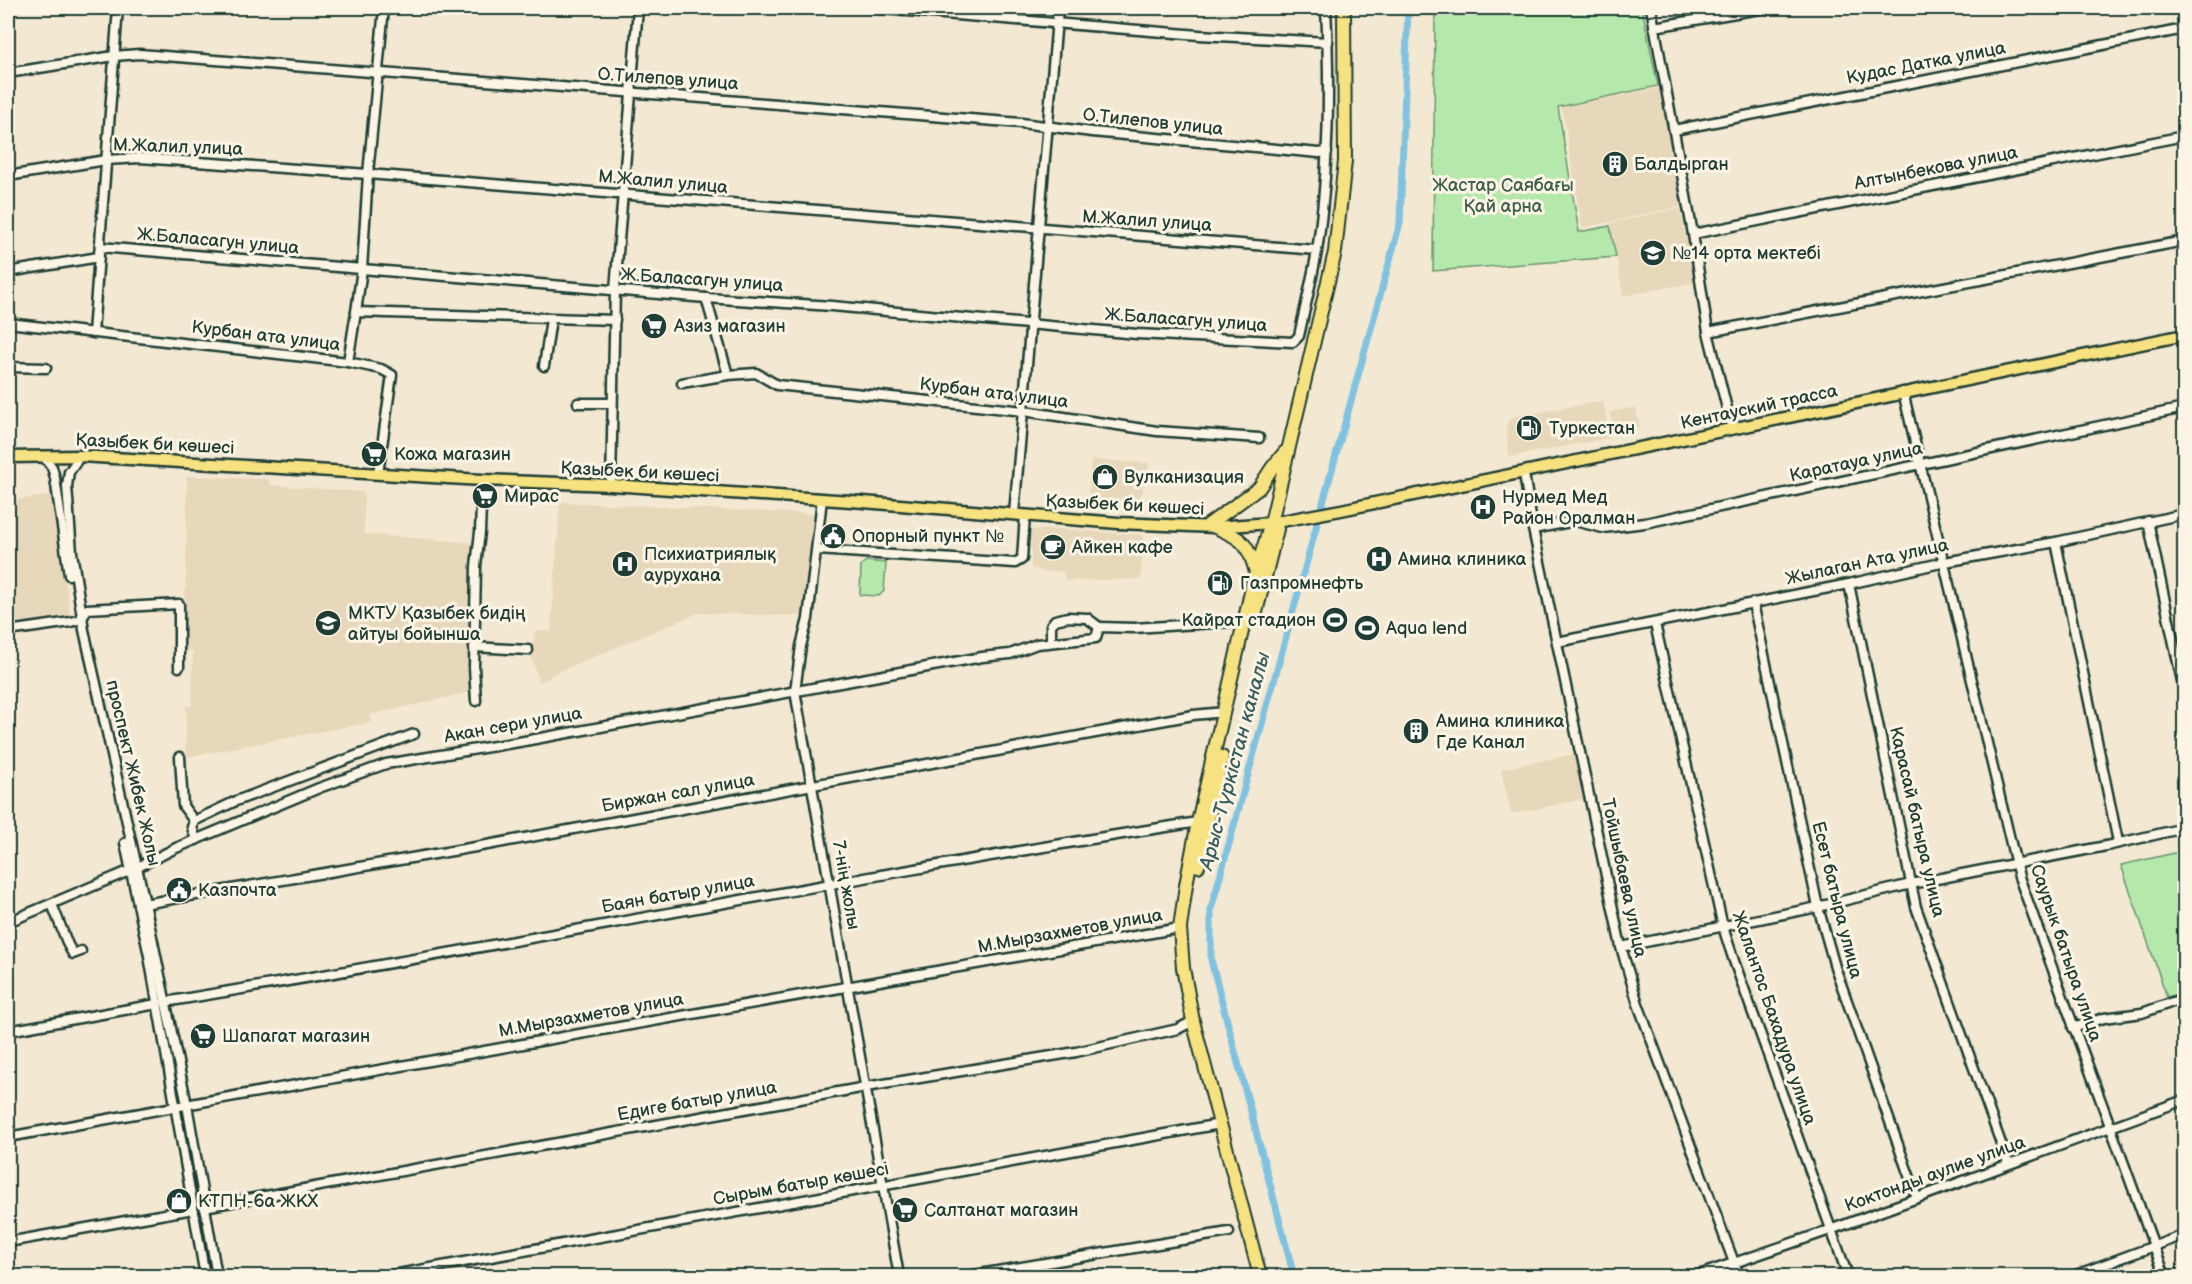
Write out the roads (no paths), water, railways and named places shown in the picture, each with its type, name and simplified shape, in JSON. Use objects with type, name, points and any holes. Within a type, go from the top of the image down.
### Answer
[{"type":"highway","points":[[1260,1276],[1193,1021],[1183,968],[1180,928],[1198,822],[1256,573],[1275,522],[1288,449],[1333,263],[1342,202],[1346,95],[1344,8]]},
{"type":"highway","points":[[1268,1276],[1201,1019],[1191,967],[1188,928],[1206,827],[1275,522],[1343,253],[1353,161],[1352,8]]},
{"type":"highway","points":[[1256,573],[1248,547],[1234,535],[1212,526],[1255,492],[1288,449]]},
{"type":"main road","name":"Кентауский трасса","points":[[1305,516],[1524,474],[1903,392],[2184,335]]},
{"type":"main road","name":"Қазыбек би көшесі","points":[[8,458],[80,456],[482,480],[611,485],[822,499],[1118,523],[1212,526],[1275,522],[1305,516]]},
{"type":"street","points":[[93,333],[118,8]]},
{"type":"street","name":"Курбан ата улица","points":[[8,323],[348,362],[362,268],[368,174],[384,8]]},
{"type":"street","points":[[611,485],[615,290],[638,8]]},
{"type":"street","points":[[871,8],[1199,35],[1328,42]]},
{"type":"street","points":[[817,550],[1015,563],[1022,559],[1019,514],[1024,411],[1058,8]]},
{"type":"street","points":[[1317,250],[1327,152],[1326,8]]},
{"type":"street","points":[[1651,8],[1694,234],[1708,332],[1732,429]]},
{"type":"street","points":[[1654,27],[1765,8]]},
{"type":"street","name":"Кудас Датка улица","points":[[1674,130],[2184,29]]},
{"type":"street","name":"О.Тилепов улица","points":[[8,73],[139,54],[631,92],[1049,127],[1235,146],[1327,152]]},
{"type":"street","name":"Алтынбекова улица","points":[[1694,234],[2184,136]]},
{"type":"street","name":"М.Жалил улица","points":[[8,176],[106,160],[140,158],[368,174],[1317,250]]},
{"type":"street","points":[[1708,332],[2184,241]]},
{"type":"street","name":"Ж.Баласагун улица","points":[[100,247],[706,298],[832,306],[1147,335],[1255,342],[1293,342],[1299,336],[1317,250]]},
{"type":"street","points":[[8,272],[99,257]]},
{"type":"street","points":[[706,298],[728,375]]},
{"type":"street","points":[[356,312],[615,320]]},
{"type":"street","points":[[544,366],[551,319]]},
{"type":"street","points":[[348,362],[381,369],[392,375],[378,474]]},
{"type":"street","points":[[8,367],[46,368]]},
{"type":"street","name":"Курбан ата улица","points":[[682,383],[756,373],[777,385],[1024,411],[1157,431],[1259,438]]},
{"type":"street","name":"Саурык батыра улица","points":[[1903,392],[2019,877],[2073,1028],[2112,1128],[2152,1246],[2165,1276]]},
{"type":"street","points":[[578,403],[612,403]]},
{"type":"street","name":"Каратауа улица","points":[[1533,529],[1575,521],[1603,528],[1645,523],[2184,408]]},
{"type":"street","name":"проспект Жибек Жолы","points":[[43,456],[52,467],[55,478],[79,620],[161,1003],[187,1105],[217,1276]]},
{"type":"street","name":"проспект Жибек Жолы","points":[[79,620],[67,486],[69,472],[80,456]]},
{"type":"street","name":"Тойшыбаева улица","points":[[1524,474],[1533,529],[1621,947],[1638,1004],[1739,1276]]},
{"type":"street","points":[[476,700],[474,647],[482,480]]},
{"type":"street","name":"7-нің жолы","points":[[822,499],[808,619],[801,646],[795,691],[899,1276]]},
{"type":"street","name":"Жылаган Ата улица","points":[[1557,642],[1655,624],[2184,514]]},
{"type":"street","points":[[2148,521],[2184,691]]},
{"type":"street","points":[[2056,542],[2118,842]]},
{"type":"street","name":"Карасай батыра улица","points":[[1849,584],[1916,907],[2008,1163]]},
{"type":"street","name":"Есет батыра улица","points":[[1753,603],[1818,907],[1835,967],[1917,1198]]},
{"type":"street","points":[[8,631],[79,620],[87,609],[179,604],[179,667]]},
{"type":"street","points":[[1048,643],[1051,641],[1051,625],[1055,620],[1068,616],[1088,618],[1099,627],[1134,628],[1246,621]]},
{"type":"street","name":"Жалантос Бахадура улица","points":[[1655,624],[1723,927],[1848,1276]]},
{"type":"street","name":"Акан сери улица","points":[[8,922],[319,788],[386,764],[519,742],[982,657],[1010,654],[1037,644],[1096,639],[1099,627]]},
{"type":"street","points":[[474,647],[528,650]]},
{"type":"street","name":"Биржан сал улица","points":[[141,904],[487,845],[1182,717],[1224,712]]},
{"type":"street","points":[[196,840],[192,827],[194,821],[236,801],[414,734]]},
{"type":"street","points":[[180,757],[183,806],[194,821]]},
{"type":"street","name":"Баян батыр улица","points":[[8,1031],[829,884],[1198,822]]},
{"type":"street","points":[[1621,947],[2184,828]]},
{"type":"street","points":[[52,904],[73,954],[81,951]]},
{"type":"street","name":"М.Мырзахметов улица","points":[[8,1137],[1180,928]]},
{"type":"street","points":[[2073,1028],[2103,1018],[2142,1013],[2184,998]]},
{"type":"street","name":"проспект Жибек Жолы","points":[[161,1003],[175,1107],[205,1276]]},
{"type":"street","name":"Едиге батыр улица","points":[[204,1207],[866,1087],[1076,1052],[1179,1029],[1193,1021]]},
{"type":"street","name":"Коктонды аулие улица","points":[[1696,1276],[1830,1230],[2184,1100]]},
{"type":"street","name":"Сырым батыр көшесі","points":[[387,1276],[1220,1124]]},
{"type":"street","points":[[8,1242],[193,1209]]},
{"type":"street","points":[[968,1276],[1229,1232]]},
{"type":"street","points":[[2073,1276],[2184,1235]]},
{"type":"waterway","name":"Арыс-Түркістан каналы","points":[[1294,1276],[1211,960],[1211,909],[1400,223],[1408,8]]},
{"type":"place","name":"Балдырган","points":[[1615,164]]},
{"type":"place","name":"№14 орта мектебі","points":[[1653,253]]},
{"type":"place","name":"Азиз магазин","points":[[654,326]]},
{"type":"place","name":"Туркестан","points":[[1529,428]]},
{"type":"place","name":"Кожа магазин","points":[[374,454]]},
{"type":"place","name":"Вулканизация","points":[[1105,477]]},
{"type":"place","name":"Мирас","points":[[485,496]]},
{"type":"place","name":"Нурмед Мед Район Оралман","points":[[1483,507]]},
{"type":"place","name":"Опорный пункт №","points":[[833,536]]},
{"type":"place","name":"Айкен кафе","points":[[1053,547]]},
{"type":"place","name":"Амина клиника","points":[[1379,559]]},
{"type":"place","name":"Психиатриялық аурухана","points":[[625,564]]},
{"type":"place","name":"Газпромнефть","points":[[1220,583]]},
{"type":"place","name":"Кайрат стадион","points":[[1335,620]]},
{"type":"place","name":"МКТУ Қазыбек бидің айтуы бойынша","points":[[328,623]]},
{"type":"place","name":"Aqua lend","points":[[1367,628]]},
{"type":"place","name":"Амина клиника Где Канал","points":[[1416,731]]},
{"type":"place","name":"Казпочта","points":[[179,890]]},
{"type":"place","name":"Шапагат магазин","points":[[203,1036]]},
{"type":"place","name":"КТПН-6а ЖКХ","points":[[179,1201]]},
{"type":"place","name":"Салтанат магазин","points":[[905,1210]]},
{"type":"park label","name":"Жастар Саябағы Қай арна","points":[[1503,195]]}]
